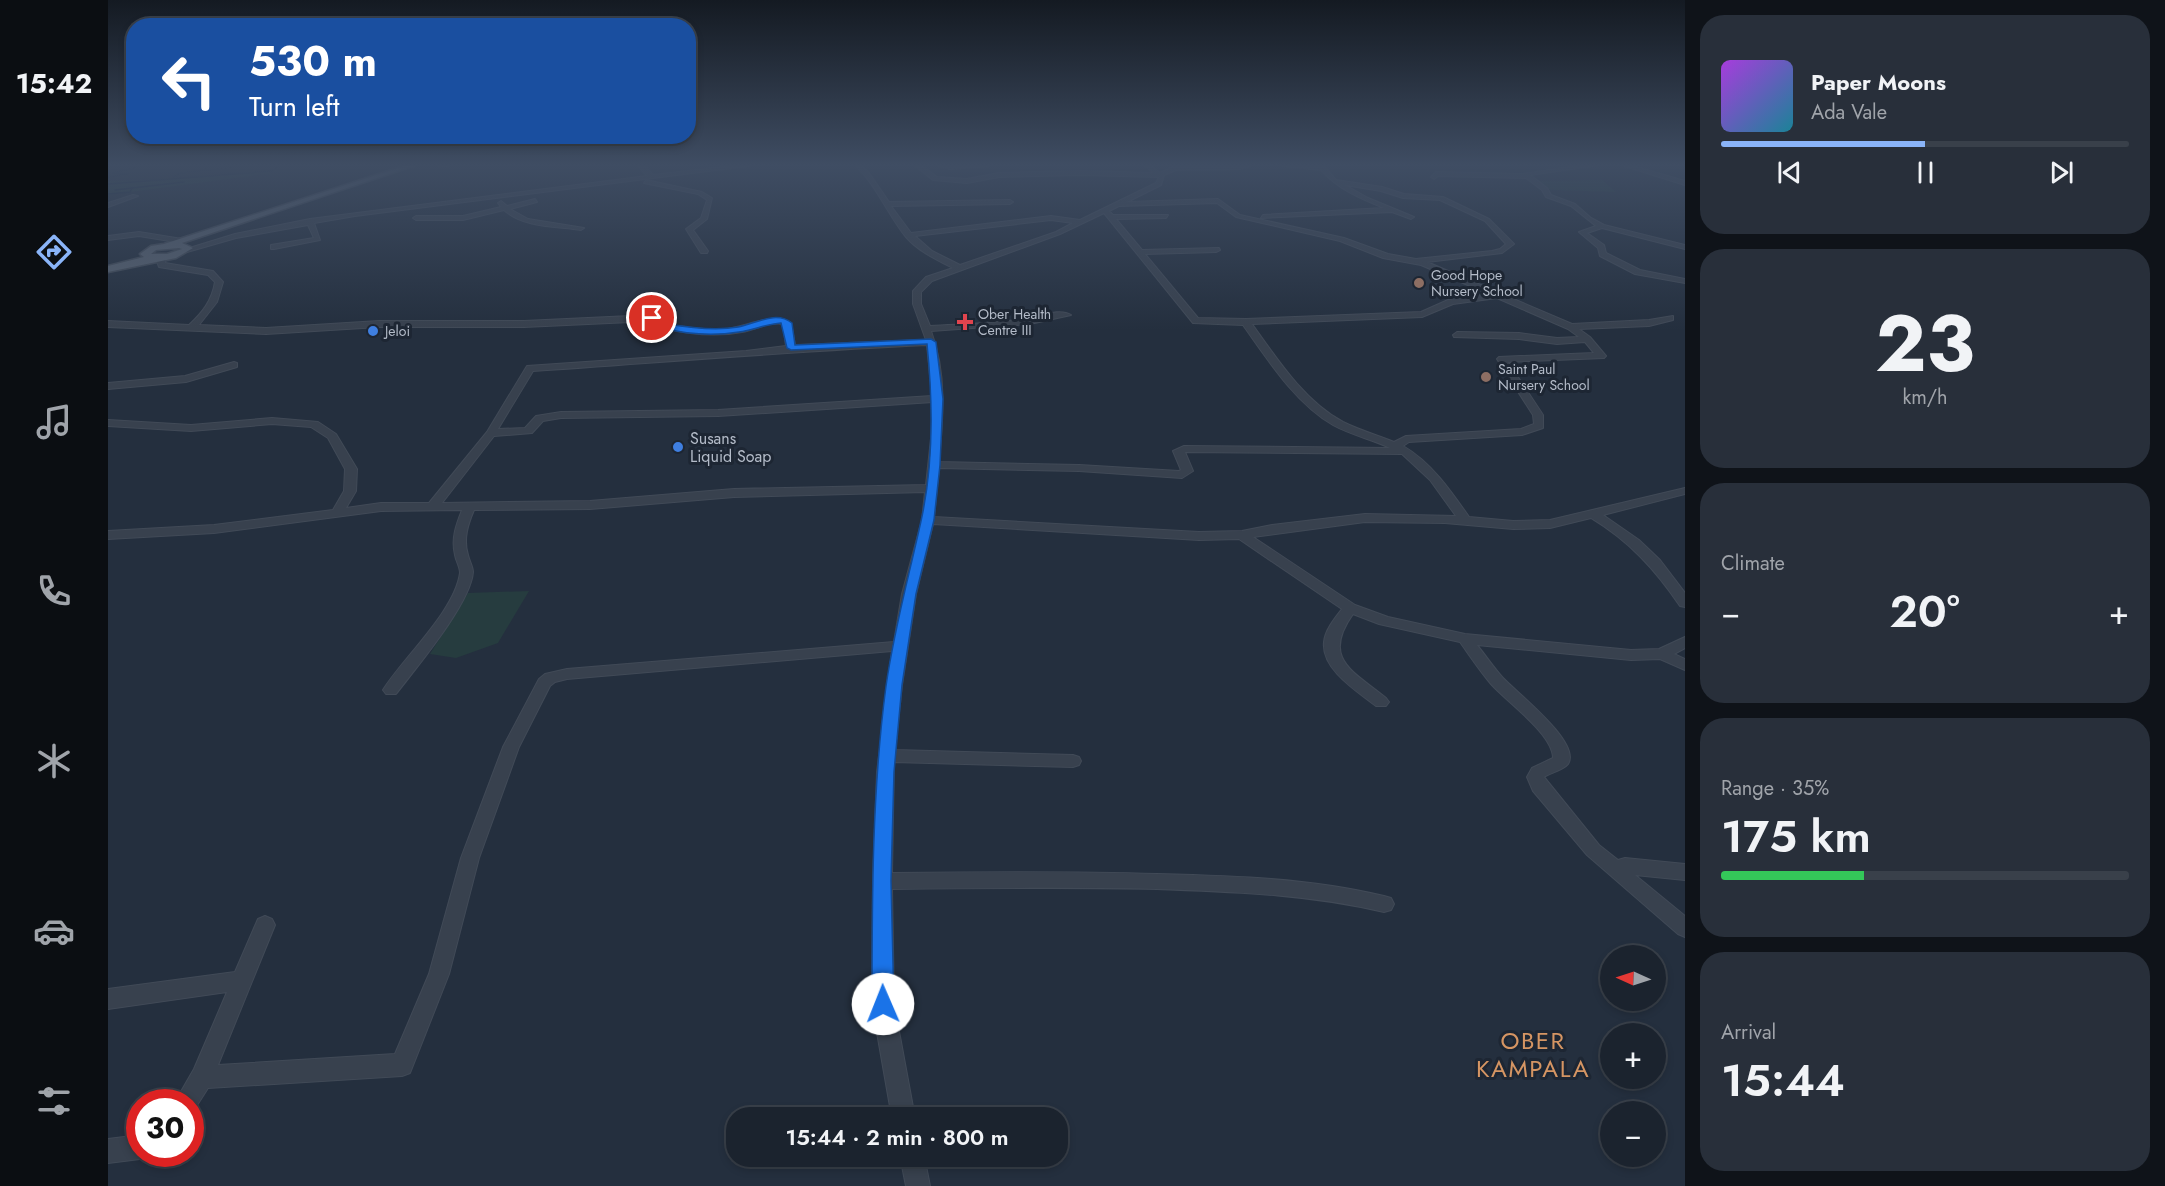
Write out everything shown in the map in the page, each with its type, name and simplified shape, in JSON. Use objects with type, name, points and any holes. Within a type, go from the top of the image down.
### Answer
[{"type":"main road","points":[[108,268],[159,257],[184,245],[259,219]]},
{"type":"main road","points":[[217,234],[235,236]]},
{"type":"main road","points":[[108,268],[144,254],[148,250],[168,245],[184,245]]},
{"type":"main road","points":[[144,254],[159,257]]},
{"type":"street","points":[[235,236],[322,219]]},
{"type":"street","points":[[524,219],[580,228]]},
{"type":"street","points":[[703,219],[689,229],[704,251]]},
{"type":"street","points":[[897,219],[908,235],[926,252],[958,267]]},
{"type":"street","points":[[908,235],[1040,219]]},
{"type":"street","points":[[1061,219],[1082,222]]},
{"type":"street","points":[[902,1107],[883,1004],[882,881],[887,756],[900,646],[909,594],[928,520],[934,465],[938,399],[931,342],[917,304],[918,289],[929,279],[958,267],[1045,239],[1091,219]]},
{"type":"street","points":[[1113,219],[1194,321],[1246,322],[1422,314],[1451,302],[1497,296]]},
{"type":"street","points":[[1251,219],[1342,239],[1386,256],[1416,262],[1570,327],[1587,339],[1601,356],[1502,359],[1538,415],[1539,426],[1522,432],[1406,439],[1399,448]]},
{"type":"street","points":[[1416,262],[1502,250],[1510,244],[1486,219]]},
{"type":"street","points":[[1590,219],[1602,226],[1682,245]]},
{"type":"street","points":[[274,247],[318,240],[310,221]]},
{"type":"street","points":[[1602,226],[1582,232],[1602,248],[1603,254],[1638,272],[1685,281]]},
{"type":"street","points":[[108,238],[139,234],[184,245]]},
{"type":"street","points":[[1140,252],[1216,250]]},
{"type":"street","points":[[159,257],[162,265],[210,273],[219,282],[215,301],[190,329]]},
{"type":"street","points":[[928,329],[1030,321],[1048,316],[1067,315]]},
{"type":"street","points":[[108,324],[190,329],[285,330],[379,324],[524,324],[652,318],[662,320],[665,326],[699,331],[745,329],[775,320],[788,323],[791,348]]},
{"type":"street","points":[[1570,327],[1649,323],[1670,318]]},
{"type":"street","points":[[1246,322],[1285,373],[1326,415],[1348,428],[1399,448],[1446,495],[1464,519]]},
{"type":"street","points":[[1456,334],[1520,336],[1557,341],[1587,339]]},
{"type":"street","points":[[433,506],[492,433],[530,368],[746,354],[791,348],[931,342]]},
{"type":"street","points":[[108,386],[186,379],[234,365]]},
{"type":"street","points":[[492,433],[523,432],[531,429],[540,418],[561,415],[718,413],[938,399]]},
{"type":"street","points":[[108,423],[191,428],[272,421],[314,424],[332,436],[351,469],[350,491],[338,512]]},
{"type":"street","points":[[934,465],[1079,468],[1182,475],[1187,471],[1178,451],[1184,449],[1399,448]]},
{"type":"street","points":[[108,535],[214,529],[381,507],[590,505],[750,492],[931,488]]},
{"type":"street","points":[[928,520],[1163,534],[1242,535],[1272,529],[1365,518],[1464,519],[1530,525],[1550,524],[1685,491]]},
{"type":"street","points":[[391,690],[430,639],[464,583],[467,571],[460,559],[459,529],[470,506]]},
{"type":"street","points":[[1594,514],[1627,534],[1645,549],[1661,567],[1685,603]]},
{"type":"street","points":[[1242,535],[1350,608],[1384,621],[1465,639],[1631,655],[1662,654],[1685,642]]},
{"type":"street","points":[[1350,608],[1331,641],[1333,653],[1340,665],[1381,702]]},
{"type":"street","points":[[1465,639],[1497,681],[1557,742],[1563,758],[1557,764],[1538,772],[1536,781],[1581,838],[1685,928]]},
{"type":"street","points":[[202,1077],[402,1065],[439,974],[470,858],[511,747],[541,688],[550,678],[567,674],[900,646]]},
{"type":"street","points":[[1662,654],[1685,665]]},
{"type":"street","points":[[887,756],[1073,761]]},
{"type":"street","points":[[1616,868],[1624,866],[1685,872]]},
{"type":"street","points":[[882,881],[1060,880],[1263,884],[1344,893],[1384,904]]},
{"type":"street","points":[[194,1089],[202,1077],[265,926]]},
{"type":"street","points":[[108,999],[244,980]]},
{"type":"street","points":[[108,1151],[126,1149]]},
{"type":"street","points":[[914,1167],[918,1186]]},
{"type":"green space","points":[[529,591],[498,643],[456,658],[430,654],[468,593]]},
{"type":"place","name":"Good Hope Nursery School","points":[[1419,283]]},
{"type":"place","name":"Ober Health Centre III","points":[[965,322]]},
{"type":"place","name":"Jeloi","points":[[373,331]]},
{"type":"place","name":"Saint Paul Nursery School","points":[[1486,377]]},
{"type":"place","name":"Susans Liquid Soap","points":[[678,447]]},
{"type":"district","name":"OBER KAMPALA","points":[[1533,1054]]},
{"type":"route","points":[[652,318],[662,320],[663,326],[699,331],[739,330],[766,321],[782,321],[788,323],[791,348],[931,342],[938,399],[934,465],[928,520],[909,594],[894,685],[885,772],[882,881],[883,1004]]}]
